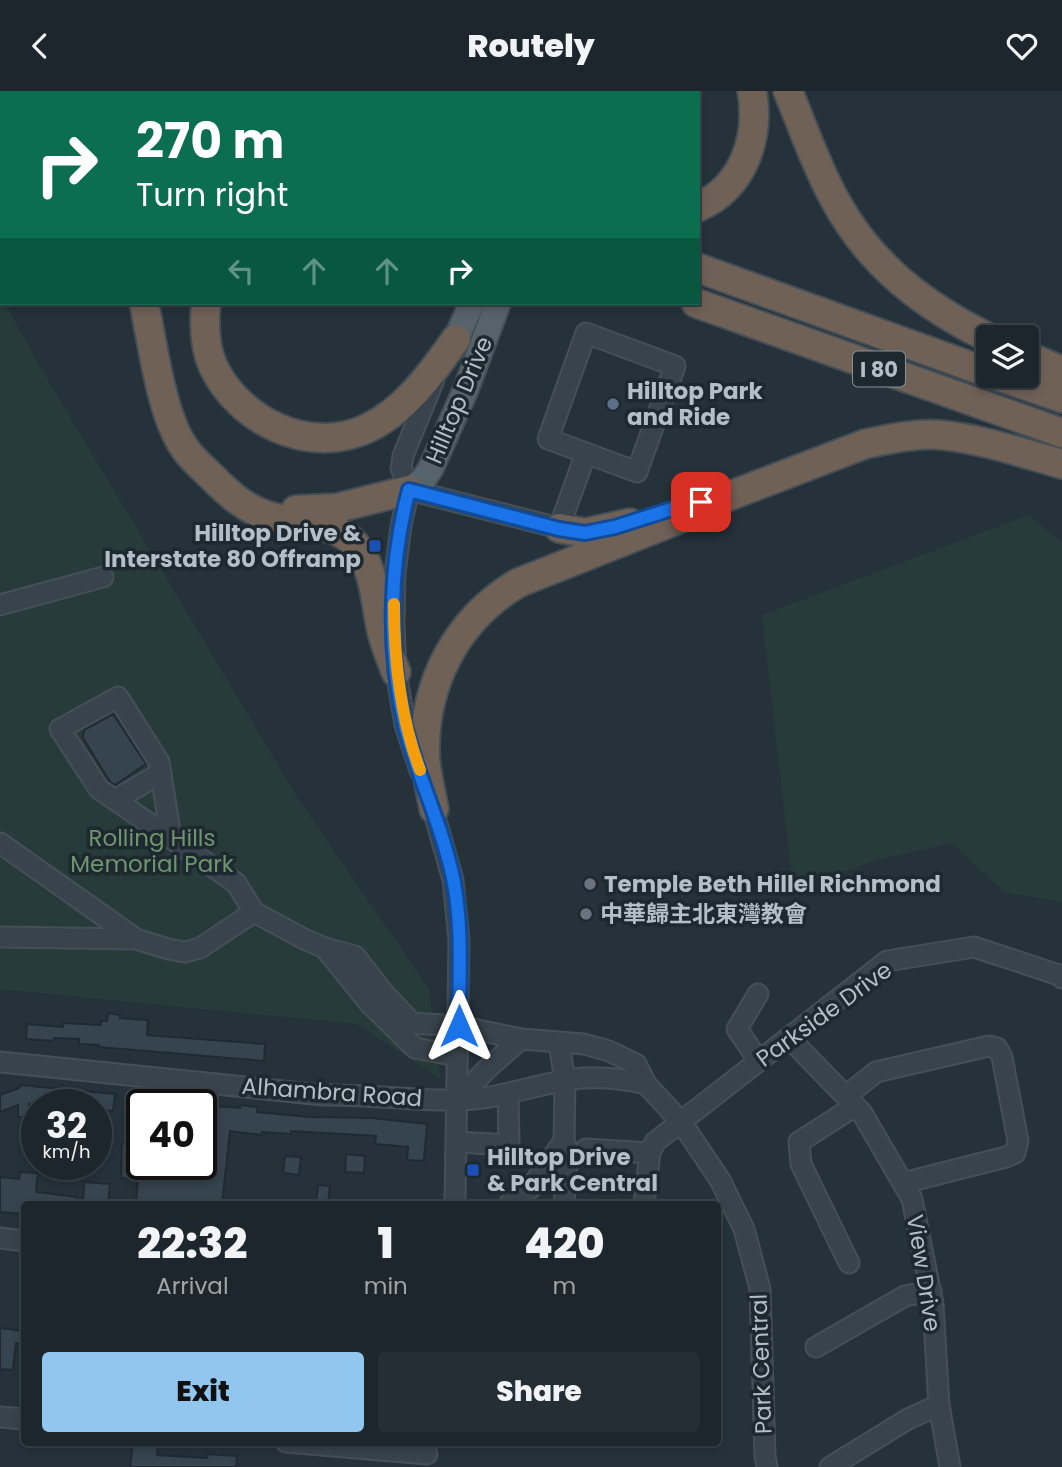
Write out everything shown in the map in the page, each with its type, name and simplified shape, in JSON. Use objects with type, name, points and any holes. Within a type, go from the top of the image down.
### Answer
[{"type":"highway","points":[[700,206],[734,180],[744,164],[754,126],[752,91]]},
{"type":"highway","points":[[788,91],[834,199],[865,247],[892,276],[916,295],[976,331]]},
{"type":"highway","name":"I 80","points":[[700,269],[976,368]]},
{"type":"highway","name":"I 80","points":[[700,304],[1062,433]]},
{"type":"highway","points":[[144,305],[168,413],[186,451],[230,496],[247,507],[282,520],[330,528],[353,543],[362,554],[369,571],[383,636],[396,672]]},
{"type":"highway","points":[[206,305],[207,344],[212,364],[221,380],[247,410],[282,431],[301,435],[344,435],[382,421],[415,391],[456,339]]},
{"type":"highway","points":[[1039,361],[1062,371]]},
{"type":"highway","points":[[1033,388],[1062,398]]},
{"type":"highway","points":[[434,809],[425,758],[431,697],[446,657],[471,621],[494,599],[517,583],[682,519],[724,498],[865,444],[927,435],[972,441],[1062,464]]},
{"type":"highway","points":[[210,475],[251,501],[301,510],[355,505],[409,490]]},
{"type":"highway","points":[[559,529],[585,533],[598,531],[678,507],[724,498]]},
{"type":"main road","name":"Hilltop Drive","points":[[409,490],[424,479],[431,468],[466,389],[497,307]]},
{"type":"main road","name":"Hilltop Drive","points":[[456,339],[471,308]]},
{"type":"street","points":[[586,333],[675,366],[636,471],[586,453],[548,439],[586,333]]},
{"type":"street","name":"Hilltop Drive","points":[[456,339],[418,416],[403,456],[401,468],[409,490],[395,573],[394,622],[396,672],[405,725],[434,809],[453,880],[459,940],[456,1101],[461,1201]]},
{"type":"street","points":[[409,490],[559,529],[586,453]]},
{"type":"street","points":[[0,605],[103,577]]},
{"type":"street","points":[[0,937],[136,939],[168,949],[185,951],[200,948],[254,912],[236,883],[99,789],[60,729],[118,697],[159,762],[171,837]]},
{"type":"street","points":[[115,800],[160,773]]},
{"type":"street","points":[[0,843],[136,939]]},
{"type":"street","name":"Park Central","points":[[254,912],[325,948],[355,956],[382,991],[412,1023],[459,1026],[522,1039],[584,1044],[636,1063],[646,1084],[681,1122],[720,1180],[744,1229],[760,1289],[767,1467]]},
{"type":"street","name":"Parkside Drive","points":[[650,1153],[655,1142],[887,961],[975,947],[1062,978]]},
{"type":"street","points":[[325,948],[370,1004],[415,1048],[457,1056]]},
{"type":"street","points":[[758,994],[737,1029],[759,1061]]},
{"type":"street","name":"View Drive","points":[[789,1038],[863,1113],[912,1199],[933,1304],[939,1405],[950,1467]]},
{"type":"street","points":[[456,1101],[522,1039]]},
{"type":"street","points":[[559,1043],[565,1081],[564,1141],[568,1151],[564,1201]]},
{"type":"street","points":[[849,1263],[801,1164],[797,1149],[799,1142],[850,1101],[876,1072],[989,1046],[997,1048],[1002,1057],[1015,1129],[1015,1153],[903,1183]]},
{"type":"street","name":"Alhambra Road","points":[[0,1062],[323,1095],[361,1094],[456,1101]]},
{"type":"street","points":[[456,1101],[493,1098],[582,1078],[623,1079],[646,1084]]},
{"type":"street","points":[[457,1142],[509,1145],[508,1094]]},
{"type":"street","points":[[513,1201],[530,1189],[564,1141]]},
{"type":"street","points":[[586,1149],[650,1153],[644,1201]]},
{"type":"street","points":[[0,1238],[21,1241]]},
{"type":"street","points":[[816,1347],[905,1296],[930,1291]]},
{"type":"street","points":[[830,1467],[908,1419],[939,1405]]},
{"type":"street","points":[[0,1417],[21,1419]]},
{"type":"street","points":[[333,1446],[427,1454]]},
{"type":"green space","name":"Rolling Hills Memorial Park","points":[[0,305],[6,305],[42,370],[299,800],[429,989],[440,1078],[356,1024],[0,989]]},
{"type":"green space","points":[[1029,515],[1062,543],[1062,902],[1004,892],[951,843],[874,861],[793,891],[762,615]]},
{"type":"building","points":[[113,714],[146,764],[115,785],[110,782],[83,738],[84,730]]},
{"type":"building","points":[[108,1013],[120,1015],[120,1018],[148,1020],[147,1035],[265,1044],[264,1061],[98,1047],[99,1045],[79,1044],[79,1039],[26,1039],[27,1024],[63,1027],[63,1023],[101,1025],[101,1021],[107,1021]]},
{"type":"building","points":[[20,1085],[62,1089],[21,1089],[21,1117],[18,1117],[18,1105],[0,1112],[0,1095],[19,1088]]},
{"type":"building","points":[[112,1094],[115,1094],[112,1111]]},
{"type":"building","points":[[240,1105],[257,1107],[257,1112],[310,1117],[372,1118],[427,1124],[424,1161],[407,1160],[408,1147],[375,1144],[376,1136],[291,1131],[291,1134],[262,1132],[261,1135],[230,1131],[222,1201],[136,1201],[138,1180],[217,1180],[217,1106],[240,1108]]},
{"type":"building","points":[[122,1143],[126,1143],[126,1178],[121,1178]]},
{"type":"building","points":[[346,1154],[365,1156],[364,1173],[345,1172]]},
{"type":"building","points":[[285,1156],[301,1157],[299,1175],[283,1173]]},
{"type":"building","points":[[21,1172],[21,1180],[37,1180],[36,1192],[77,1197],[77,1201],[21,1201],[21,1214],[0,1212],[0,1177],[19,1179]]},
{"type":"building","points":[[84,1182],[110,1184],[108,1201],[83,1201]]},
{"type":"building","points":[[318,1185],[330,1186],[328,1201],[316,1201]]},
{"type":"building","points":[[0,1328],[21,1331],[21,1344],[16,1343],[13,1370],[0,1369]]},
{"type":"building","points":[[133,1446],[158,1446],[157,1455],[207,1458],[208,1454],[237,1456],[236,1467],[130,1467]]},
{"type":"slow traffic","points":[[394,604],[396,672],[405,725],[420,770]]},
{"type":"place","name":"Hilltop Park and Ride","points":[[613,404]]},
{"type":"place","name":"Hilltop Drive & Interstate 80 Offramp","points":[[375,546]]},
{"type":"place","name":"Temple Beth Hillel Richmond","points":[[590,884]]},
{"type":"place","name":"中華歸主北東灣教會","points":[[586,914]]},
{"type":"place","name":"Hilltop Drive & Park Central","points":[[473,1170]]},
{"type":"route","points":[[459,1026],[459,940],[453,880],[434,809],[405,725],[396,672],[395,573],[409,490],[559,529],[585,533],[701,502]]}]
